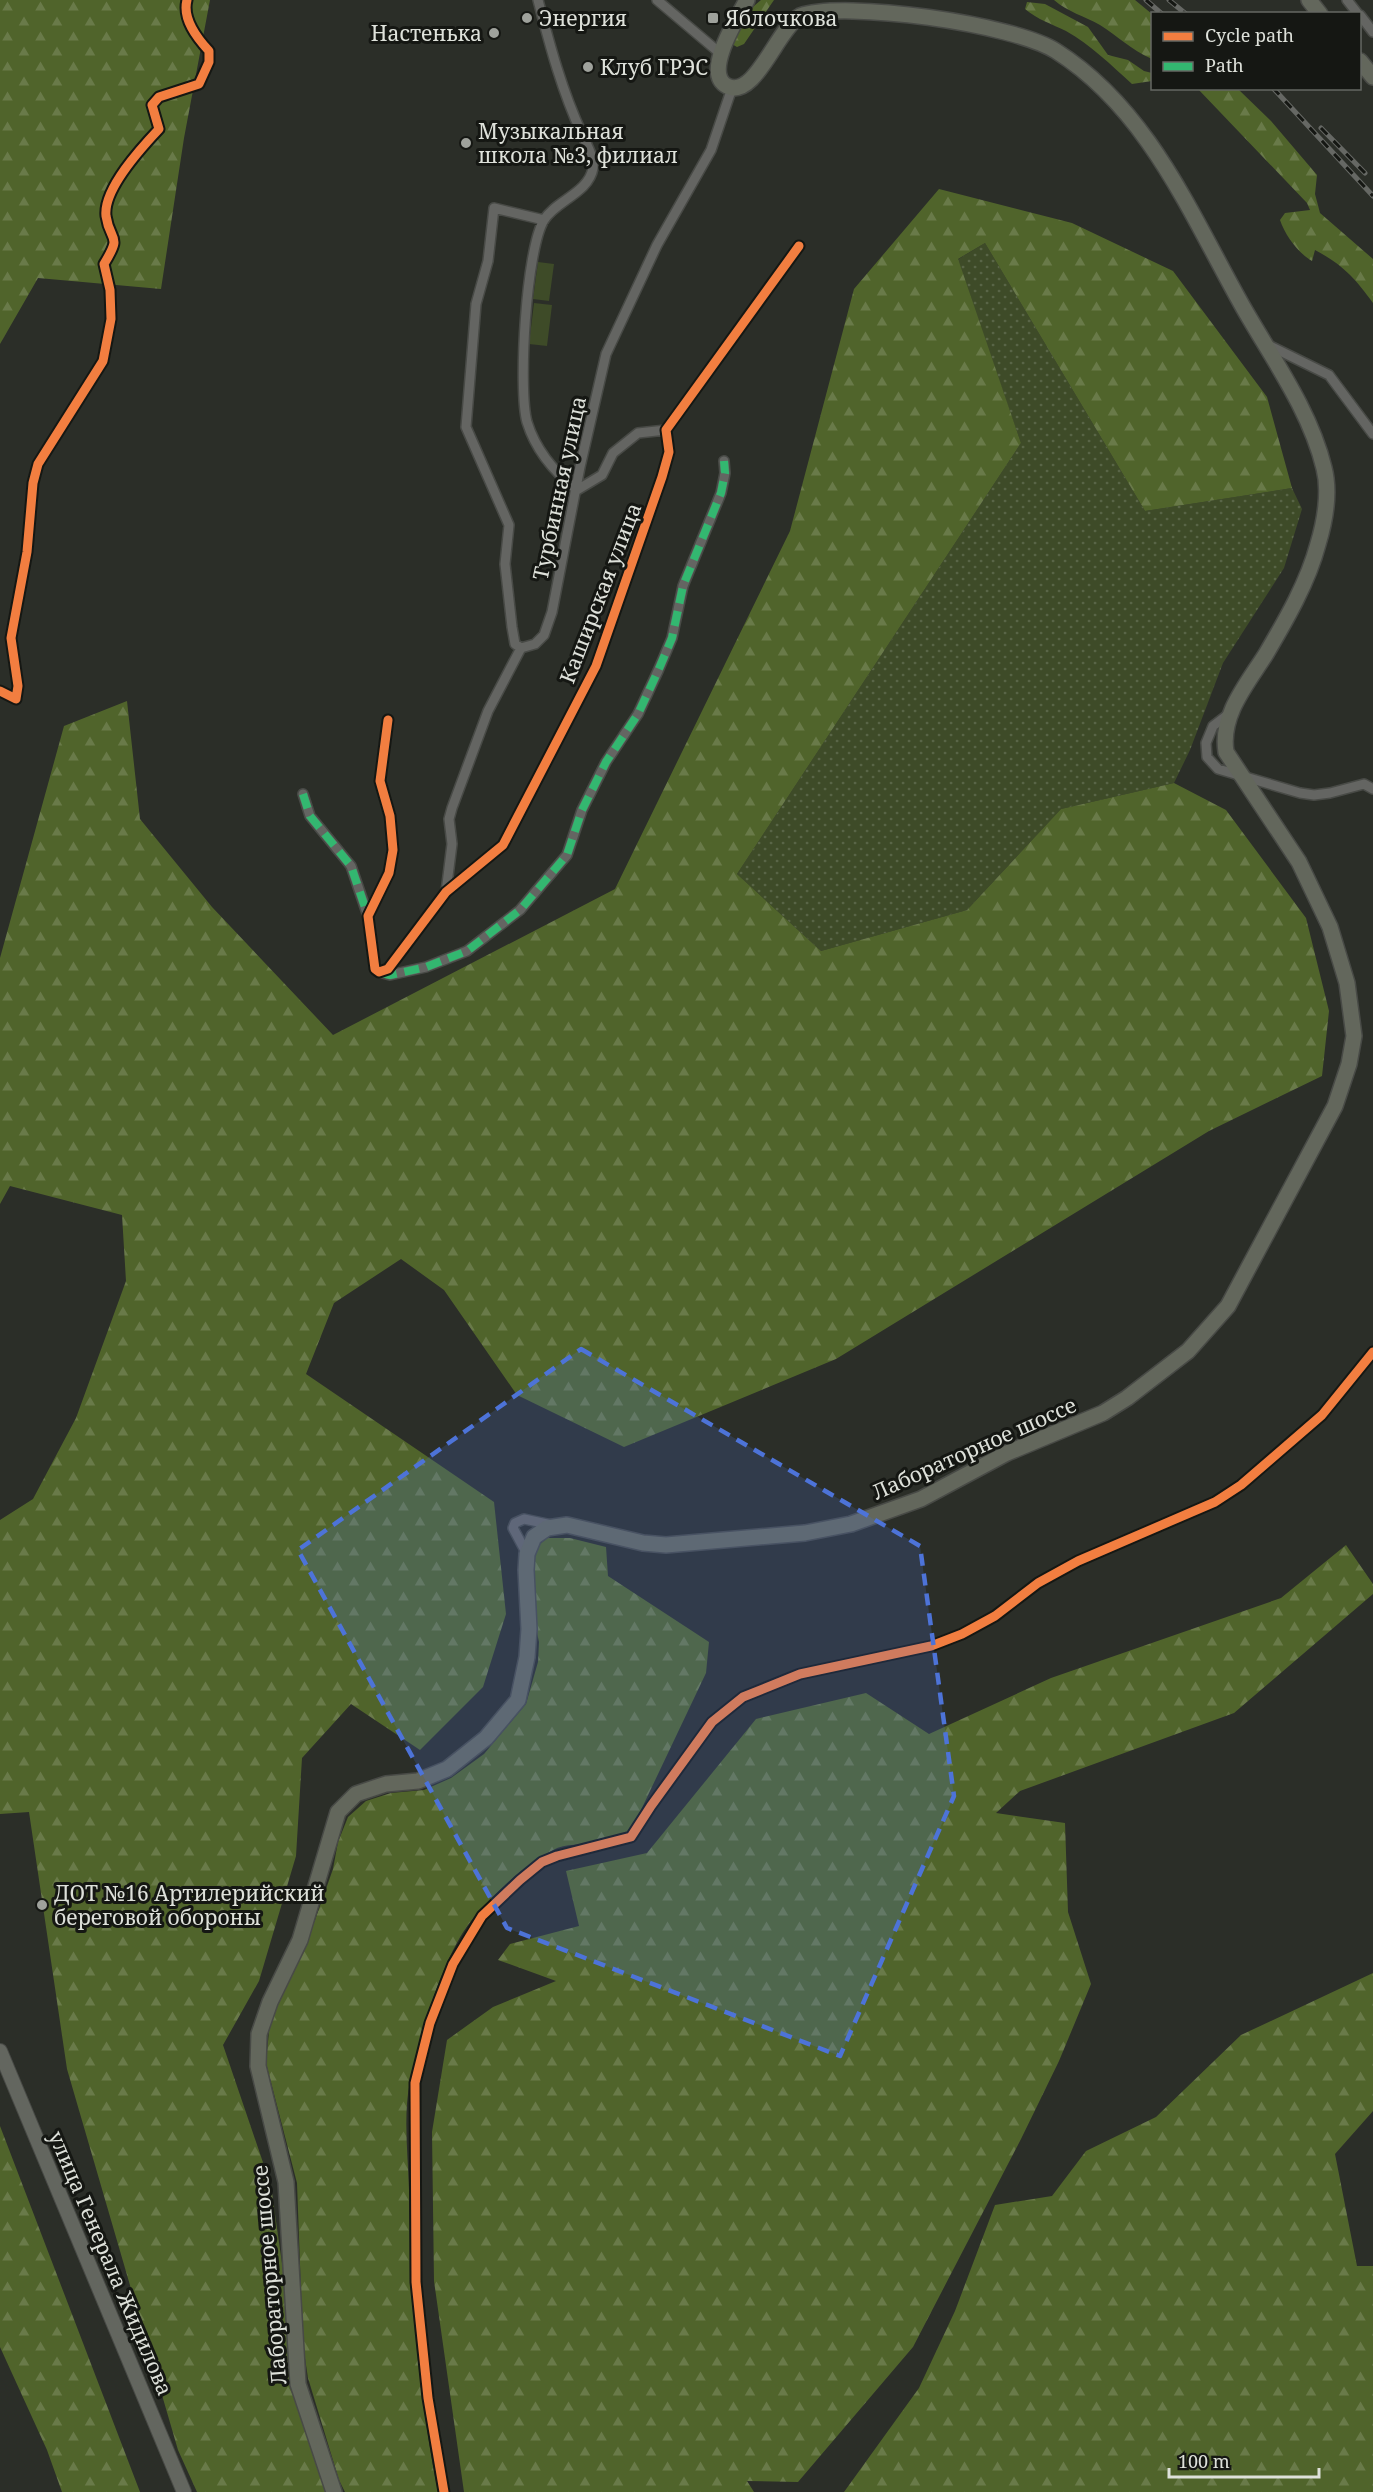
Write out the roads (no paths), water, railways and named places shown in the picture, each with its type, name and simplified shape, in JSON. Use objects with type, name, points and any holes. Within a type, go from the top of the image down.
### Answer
[{"type":"main road","points":[[732,88],[718,77],[721,54],[747,0]]},
{"type":"main road","points":[[1309,0],[1318,12]]},
{"type":"main road","name":"Лабораторное шоссе","points":[[557,1526],[567,1525],[643,1543],[666,1545],[805,1533],[851,1524],[921,1499],[1007,1453],[1103,1413],[1127,1398],[1188,1351],[1228,1306],[1335,1106],[1349,1064],[1354,1036],[1347,983],[1330,927],[1299,862],[1243,780],[1226,752],[1224,739],[1232,712],[1246,682],[1289,613],[1306,576],[1318,544],[1326,504],[1326,472],[1318,447],[1264,342],[1162,161],[1106,89],[1055,50],[1036,40],[1012,32],[946,16],[836,8],[800,15],[780,35],[753,80],[742,88],[732,88]]},
{"type":"main road","points":[[1361,63],[1372,75]]},
{"type":"main road","points":[[527,1554],[534,1537],[539,1532],[557,1526]]},
{"type":"main road","name":"Лабораторное шоссе","points":[[334,2492],[298,2384],[286,2182],[258,2066],[259,2034],[270,2002],[300,1940],[338,1812],[356,1794],[386,1784],[418,1781],[447,1768],[486,1738],[518,1700],[527,1657],[529,1629],[527,1554]]},
{"type":"main road","name":"улица Генерала Жидилова","points":[[0,2051],[184,2492]]},
{"type":"street","points":[[0,691],[16,699],[18,687],[11,638],[27,552],[32,493],[38,464],[103,361],[111,319],[110,290],[104,264],[112,251],[115,238],[106,215],[115,186],[131,158],[159,129],[152,105],[159,97],[199,84],[209,62],[209,51],[193,34],[185,6],[187,0]]},
{"type":"street","points":[[538,0],[555,63],[572,113],[591,154],[593,167],[589,180],[544,220],[530,269],[522,398],[528,423],[538,447],[556,473],[577,490],[602,475],[613,453],[638,433],[666,430],[799,246]]},
{"type":"street","points":[[657,0],[721,54]]},
{"type":"street","points":[[1347,0],[1357,12]]},
{"type":"street","points":[[1361,17],[1373,32]]},
{"type":"street","name":"Турбинная улица","points":[[446,892],[452,844],[449,819],[488,711],[521,648],[535,644],[544,635],[552,612],[580,467],[606,354],[657,245],[711,150],[732,88]]},
{"type":"street","points":[[521,648],[515,644],[505,564],[509,525],[466,427],[476,304],[488,261],[494,208],[544,220]]},
{"type":"street","points":[[1264,342],[1329,375],[1373,434]]},
{"type":"street","name":"Каширская улица","points":[[384,970],[446,892],[503,845],[596,666],[662,477],[669,452],[666,430]]},
{"type":"street","points":[[303,794],[310,816],[351,866],[368,916],[375,969],[384,970],[390,975],[426,967],[467,951],[520,910],[567,855],[582,810],[606,762],[638,714],[663,660],[672,638],[684,586],[721,493],[725,473],[724,461]]},
{"type":"street","points":[[368,916],[389,873],[393,850],[390,816],[380,781],[388,720]]},
{"type":"street","points":[[1243,780],[1307,794],[1330,793],[1364,784],[1373,789]]},
{"type":"street","points":[[444,2492],[428,2398],[416,2282],[415,2082],[430,2023],[453,1964],[482,1916],[542,1862],[569,1851],[592,1848],[632,1837],[651,1806],[712,1722],[743,1697],[800,1674],[931,1646],[962,1634],[996,1616],[1038,1583],[1078,1561],[1215,1502],[1241,1485],[1322,1415],[1373,1352]]},
{"type":"street","points":[[527,1554],[513,1528],[518,1520],[557,1526]]},
{"type":"railway","points":[[1146,0],[1160,12]]},
{"type":"railway","points":[[1169,0],[1184,12]]},
{"type":"railway","points":[[1275,90],[1373,196]]},
{"type":"railway","points":[[1321,128],[1365,173]]},
{"type":"place","name":"Энергия","points":[[527,18]]},
{"type":"place","name":"Яблочкова","points":[[713,18]]},
{"type":"place","name":"Настенька","points":[[494,33]]},
{"type":"place","name":"Клуб ГРЭС","points":[[588,67]]},
{"type":"place","name":"Музыкальная школа №3, филиал","points":[[466,143]]},
{"type":"place","name":"ДОТ №16 Артилерийский береговой обороны","points":[[42,1905]]}]
